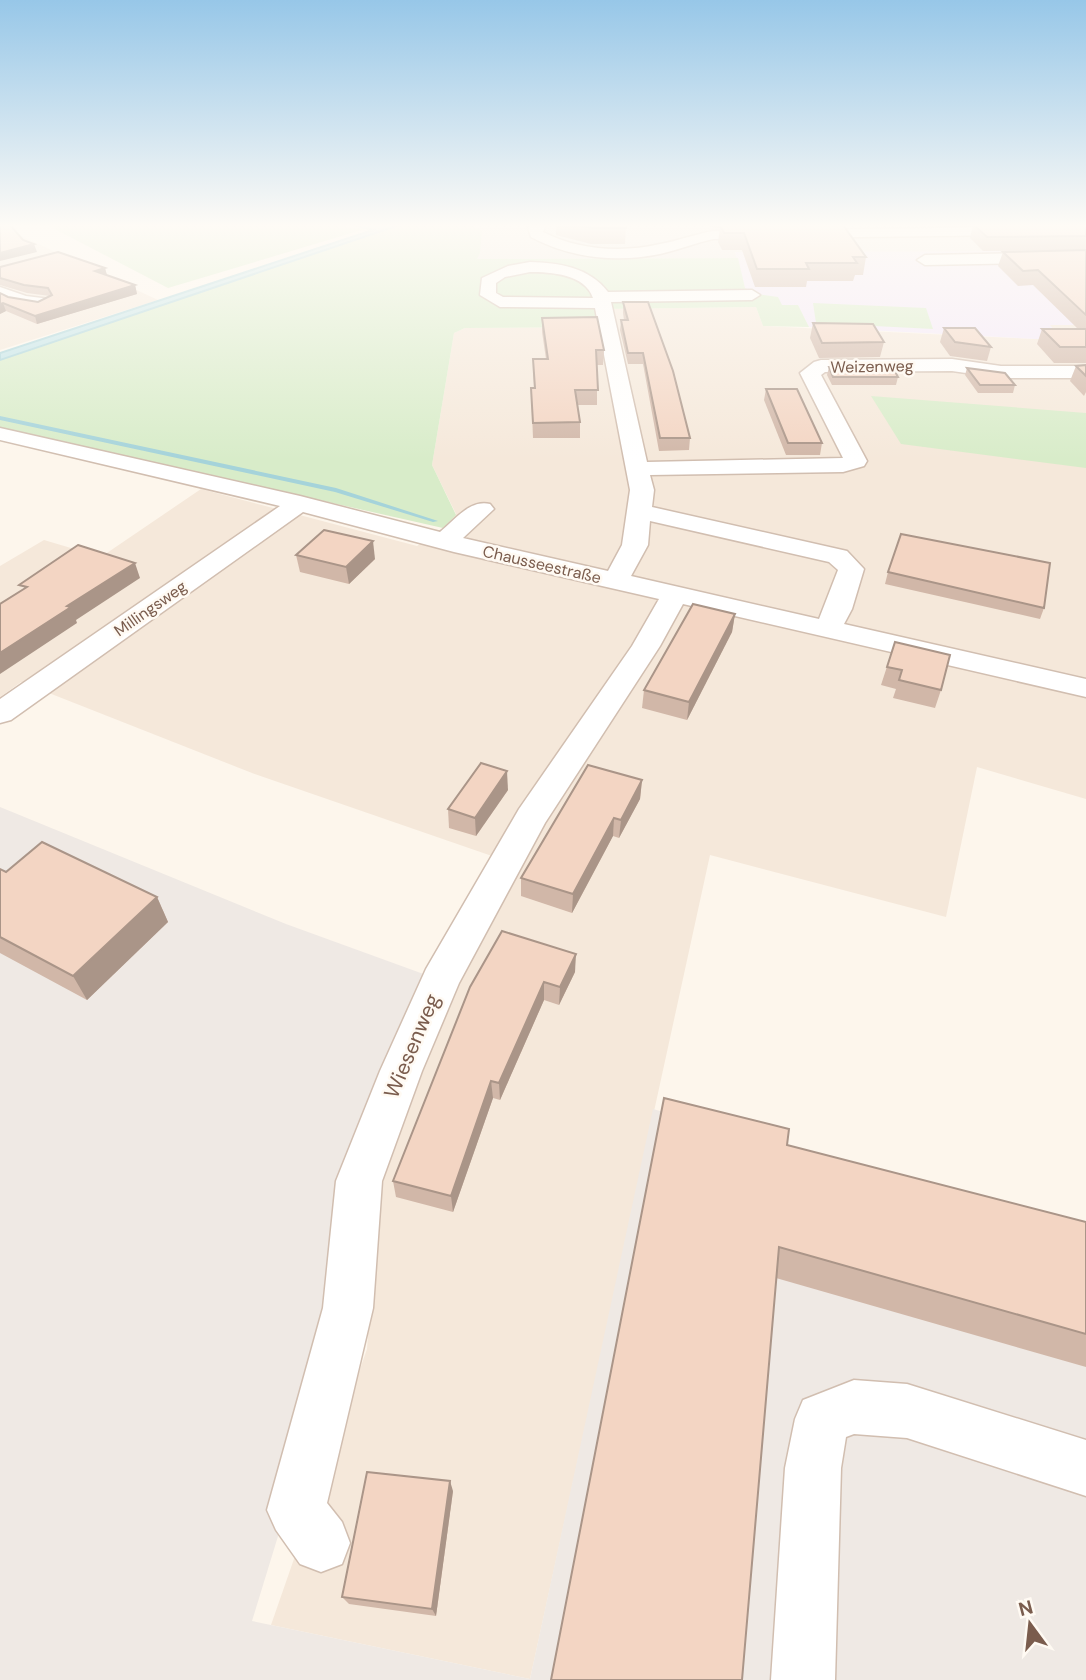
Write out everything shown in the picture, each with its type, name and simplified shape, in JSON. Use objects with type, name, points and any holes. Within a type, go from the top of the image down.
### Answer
[{"type":"street","points":[[602,303],[642,490],[635,545],[616,580]]},
{"type":"street","name":"Weizenweg","points":[[636,469],[843,465],[856,461],[810,373],[821,366],[952,365],[1002,372],[1086,372]]},
{"type":"street","name":"Chausseestraße","points":[[0,434],[375,520],[444,541],[1086,688]]},
{"type":"street","name":"Millingsweg","points":[[0,713],[300,503]]},
{"type":"street","points":[[444,541],[482,509]]},
{"type":"street","points":[[640,512],[838,556],[850,569],[838,609],[827,629]]},
{"type":"street","name":"Wiesenweg","points":[[321,1543],[296,1510],[348,1308],[359,1181],[440,980],[531,818],[646,646],[674,594]]},
{"type":"street","points":[[803,1680],[813,1468],[822,1419],[854,1407],[907,1412],[1086,1468]]},
{"type":"shaded area","points":[[0,303],[147,303],[0,350]]},
{"type":"shaded area","points":[[779,303],[1086,303],[1086,325],[1050,325],[1061,338],[1036,339],[809,327],[798,305]]},
{"type":"shaded area","points":[[756,307],[763,326],[1036,339],[1060,337],[1049,325],[1086,325],[1086,799],[977,767],[946,917],[710,855],[530,1679],[271,1625],[367,1349],[375,1234],[385,1172],[433,1023],[518,865],[252,773],[21,682],[0,697],[0,566],[44,540],[101,557],[201,489],[417,546],[443,528],[456,514],[432,465],[454,333],[465,328],[604,327],[603,309]]},
{"type":"shaded area","points":[[0,807],[286,924],[440,980],[401,1071],[348,1308],[252,1621],[530,1679],[653,1109],[1086,1235],[1086,1680],[0,1680]]},
{"type":"green space","points":[[167,303],[781,303],[798,305],[809,327],[763,326],[756,307],[603,309],[604,327],[465,328],[454,333],[432,465],[456,515],[443,528],[0,428],[0,360]]},
{"type":"green space","points":[[813,303],[926,308],[933,329],[816,323]]},
{"type":"green space","points":[[871,396],[1086,413],[1086,468],[901,444]]},
{"type":"water","points":[[150,303],[167,303],[0,360],[0,353]]},
{"type":"building","points":[[4,303],[76,303],[35,316]]},
{"type":"building","points":[[623,303],[649,303],[673,371],[690,438],[660,438],[643,353],[628,353],[621,320],[628,320]]},
{"type":"building","points":[[1074,303],[1086,303],[1086,315]]},
{"type":"building","points":[[597,317],[604,350],[596,350],[598,390],[575,390],[580,422],[533,423],[533,359],[548,359],[542,318]]},
{"type":"building","points":[[813,323],[873,324],[884,342],[822,343]]},
{"type":"building","points":[[944,328],[975,328],[991,347],[955,342]]},
{"type":"building","points":[[1042,329],[1086,329],[1086,347],[1060,347]]},
{"type":"building","points":[[1086,365],[1086,376],[1076,366]]},
{"type":"building","points":[[892,366],[898,377],[833,377],[829,367]]},
{"type":"building","points":[[967,368],[1005,373],[1015,385],[980,385]]},
{"type":"building","points":[[766,389],[797,389],[822,443],[788,443]]},
{"type":"building","points":[[324,530],[373,541],[346,567],[296,555]]},
{"type":"building","points":[[901,534],[1050,563],[1044,608],[888,572]]},
{"type":"building","points":[[78,545],[135,563],[0,653],[0,604],[27,587],[19,585]]},
{"type":"building","points":[[693,604],[735,614],[689,702],[644,690]]},
{"type":"building","points":[[895,642],[950,655],[941,690],[899,680],[902,670],[887,667]]},
{"type":"building","points":[[481,763],[507,771],[475,818],[448,809]]},
{"type":"building","points":[[588,765],[642,780],[621,820],[614,818],[573,894],[521,878]]},
{"type":"building","points":[[42,842],[157,897],[73,976],[0,937],[0,869],[6,872]]},
{"type":"building","points":[[502,931],[576,954],[560,987],[544,982],[499,1083],[491,1081],[451,1196],[393,1181],[470,987]]},
{"type":"building","points":[[664,1098],[789,1129],[787,1145],[1086,1222],[1086,1334],[779,1247],[742,1680],[551,1680]]},
{"type":"building","points":[[367,1472],[450,1481],[432,1609],[342,1597]]},
{"type":"waterway","points":[[0,418],[336,490],[435,521]]}]
